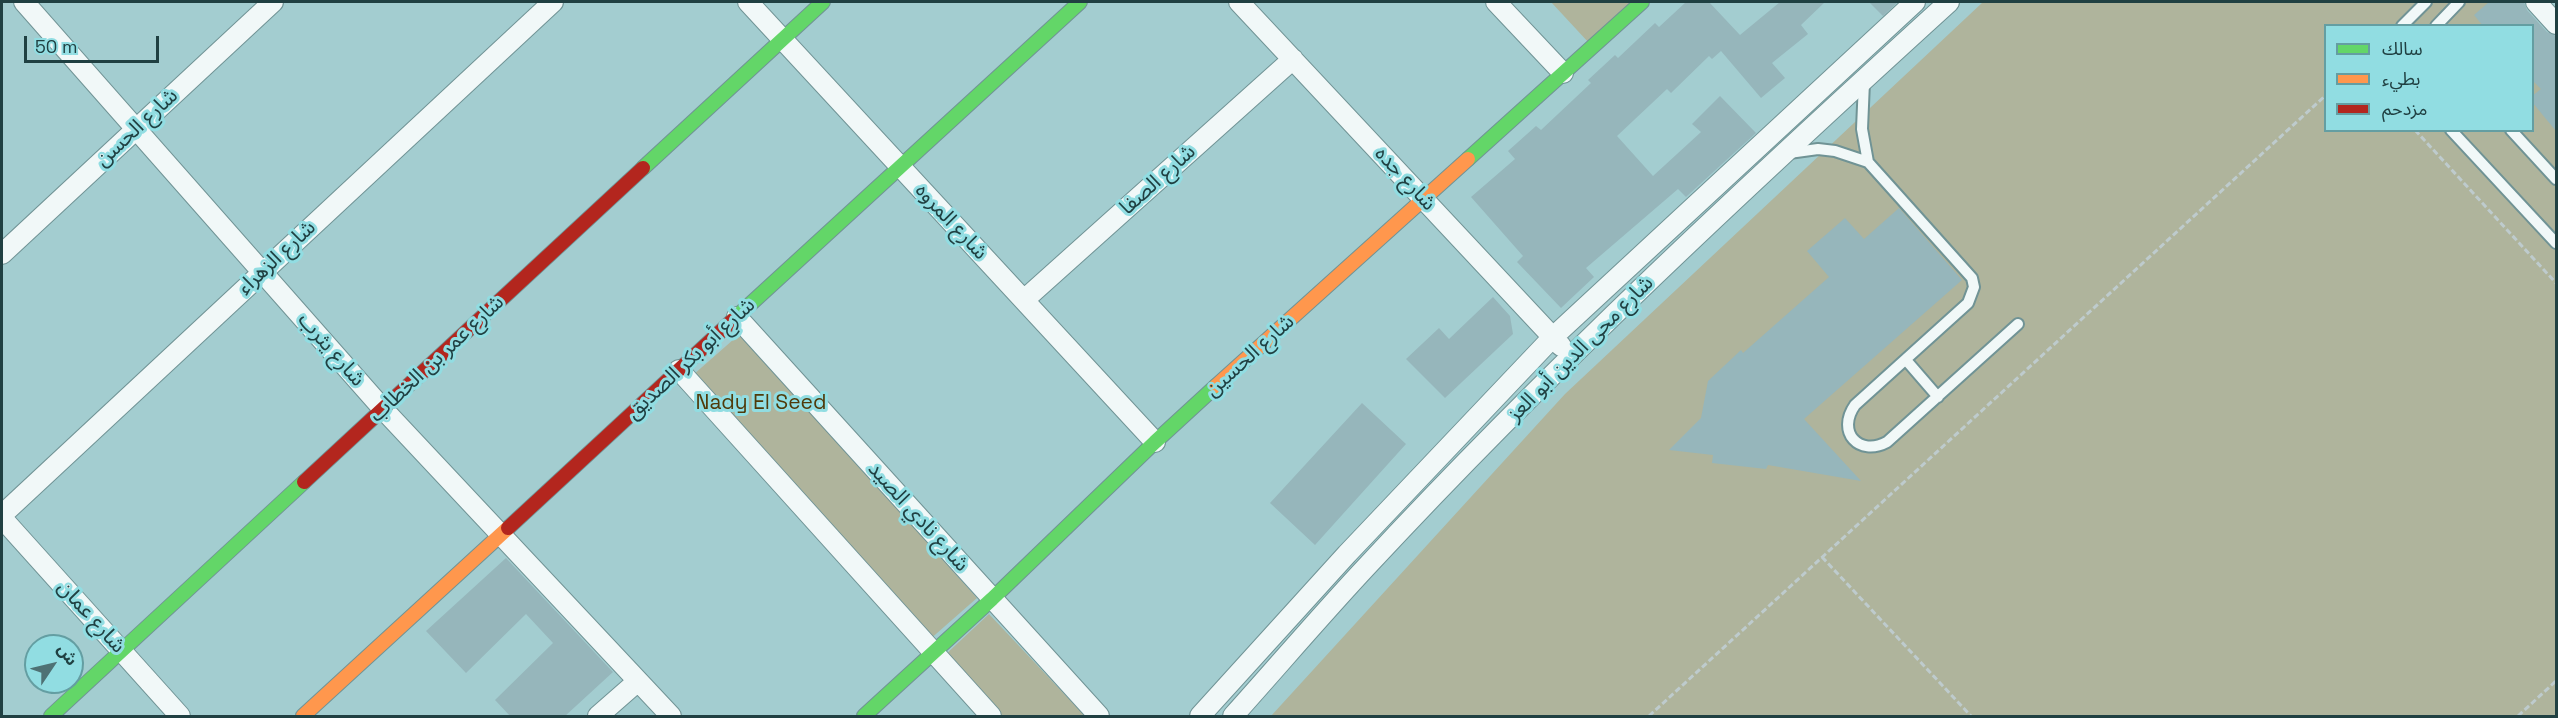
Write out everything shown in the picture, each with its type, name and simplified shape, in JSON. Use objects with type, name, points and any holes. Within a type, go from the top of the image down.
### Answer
[{"type":"street","name":"شارع يثرب","points":[[24,2],[383,409],[671,717]]},
{"type":"street","name":"شارع الحسن","points":[[2,254],[273,2]]},
{"type":"street","name":"شارع الزهراء","points":[[2,516],[553,2]]},
{"type":"street","name":"شارع المروه","points":[[748,2],[1155,442]]},
{"type":"street","name":"شارع عمر بن الخطاب","points":[[51,717],[823,2]]},
{"type":"street","name":"شارع أبو بكر الصديق","points":[[303,717],[1080,2]]},
{"type":"street","name":"شارع جده","points":[[1239,2],[1571,357]]},
{"type":"street","points":[[1496,2],[1563,73]]},
{"type":"street","name":"شارع الحسين","points":[[864,717],[1155,442],[1642,2]]},
{"type":"street","name":"شارع محى الدين أبو العز","points":[[1200,717],[1347,554],[1552,338],[1915,2]]},
{"type":"street","name":"شارع محى الدين أبو العز","points":[[1233,717],[1368,564],[1571,357],[1784,154],[1949,2]]},
{"type":"street","points":[[2536,2],[2556,24]]},
{"type":"street","name":"شارع الصفا","points":[[1024,300],[1293,59]]},
{"type":"street","name":"شارع نادي الصيد","points":[[736,318],[1100,717]]},
{"type":"street","points":[[679,370],[991,717]]},
{"type":"street","name":"شارع عمان","points":[[2,516],[180,717]]},
{"type":"street","points":[[598,717],[638,681]]},
{"type":"lane","points":[[2404,24],[2426,2]]},
{"type":"lane","points":[[2438,24],[2459,2]]},
{"type":"lane","points":[[1864,79],[1862,121],[1868,162]]},
{"type":"lane","points":[[2453,132],[2556,243]]},
{"type":"lane","points":[[2513,132],[2556,179]]},
{"type":"lane","points":[[1784,154],[1801,150],[1835,151],[1868,162],[1972,278],[1974,287],[1968,303],[1854,405],[1849,413],[1848,431],[1861,445],[1870,448],[1887,442],[2018,324]]},
{"type":"lane","points":[[1906,360],[1938,396]]},
{"type":"path","points":[[1649,717],[2324,96]]},
{"type":"path","points":[[2417,132],[2556,283]]},
{"type":"path","points":[[1822,557],[1971,717]]},
{"type":"path","points":[[2518,717],[2556,681]]},
{"type":"green space","points":[[1551,2],[1633,2],[1589,43]]},
{"type":"green space","points":[[1983,2],[2504,2],[2525,24],[2324,24],[2324,132],[2534,132],[2534,33],[2556,59],[2556,716],[1271,716],[1565,394]]},
{"type":"green space","name":"Nady El Seed","points":[[742,332],[977,598],[928,641],[693,375]]},
{"type":"green space","points":[[989,614],[1085,716],[1001,716],[945,655]]},
{"type":"building","points":[[1686,2],[1709,2],[1740,35],[1780,2],[1825,2],[1801,25],[1808,34],[1772,63],[1785,78],[1761,98],[1721,51],[1712,59],[1709,56],[1671,93],[1667,89],[1617,136],[1653,176],[1701,132],[1692,124],[1720,96],[1756,133],[1686,197],[1678,189],[1586,268],[1594,277],[1561,308],[1517,262],[1523,256],[1471,197],[1515,159],[1508,151],[1536,126],[1541,130],[1591,83],[1588,80],[1615,55],[1618,58],[1655,23],[1659,27]]},
{"type":"building","points":[[1869,2],[1898,2],[1883,16]]},
{"type":"building","points":[[2489,2],[2524,2],[2527,10],[2547,32],[2556,36],[2556,131],[2534,104],[2534,94],[2541,89],[2534,82],[2534,24],[2481,24],[2474,15]]},
{"type":"building","points":[[1899,208],[1962,280],[1804,419],[1861,481],[1768,465],[1766,469],[1712,463],[1713,455],[1669,450],[1701,418],[1708,381],[1741,350],[1743,353],[1829,277],[1807,251],[1845,218],[1864,239]]},
{"type":"building","points":[[1493,297],[1510,316],[1513,334],[1445,398],[1406,359],[1439,328],[1449,339]]},
{"type":"building","points":[[1362,403],[1406,444],[1315,545],[1270,503]]},
{"type":"building","points":[[506,558],[613,672],[564,717],[511,717],[495,700],[553,643],[526,614],[466,673],[426,631]]},
{"type":"traffic: fast","points":[[643,168],[823,2]]},
{"type":"traffic: fast","points":[[733,320],[1080,2]]},
{"type":"traffic: fast","points":[[1468,159],[1642,2]]},
{"type":"traffic: fast","points":[[864,716],[992,599],[1216,386]]},
{"type":"traffic: fast","points":[[51,716],[304,482]]},
{"type":"traffic: slow","points":[[1216,386],[1468,159]]},
{"type":"traffic: slow","points":[[303,716],[508,528]]},
{"type":"traffic: jam","points":[[304,482],[643,168]]},
{"type":"traffic: jam","points":[[508,528],[733,320]]}]
